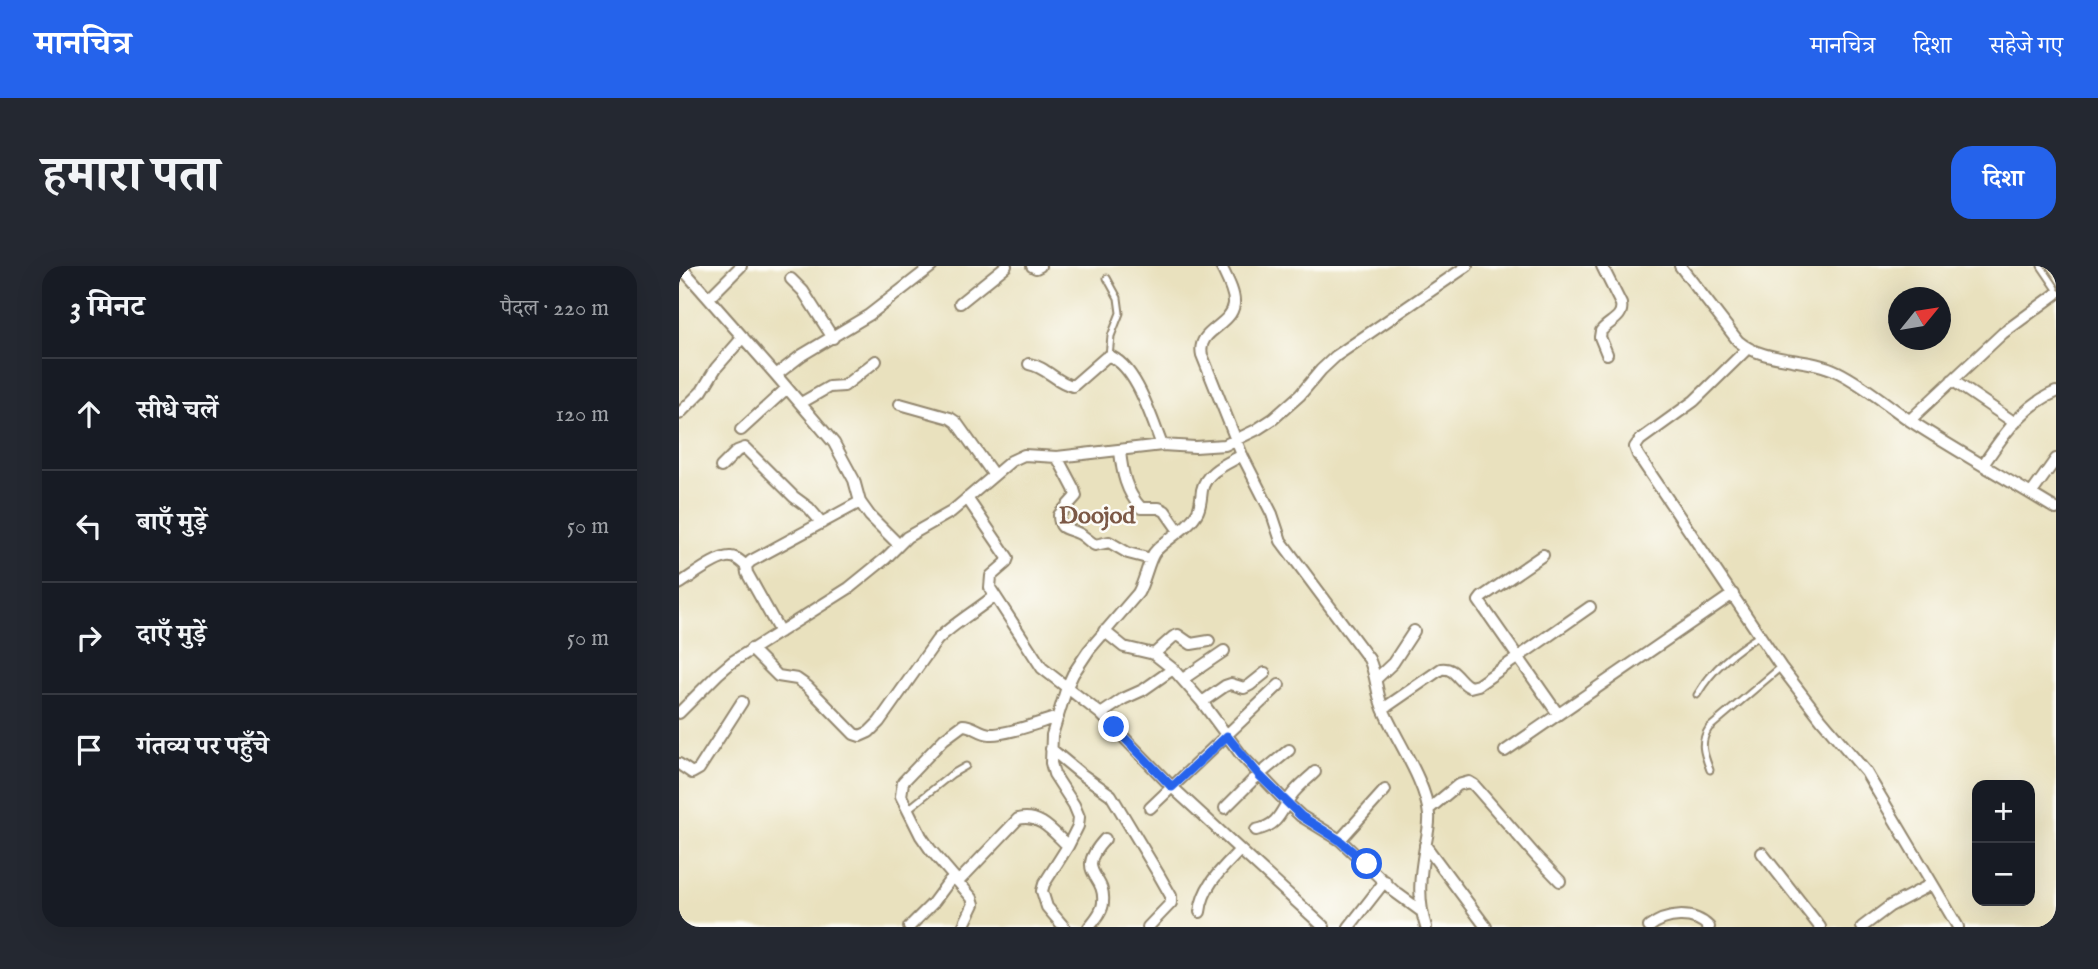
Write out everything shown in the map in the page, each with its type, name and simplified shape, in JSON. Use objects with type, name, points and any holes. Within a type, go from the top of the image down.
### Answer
[{"type":"street","points":[[680,266],[834,443],[854,480],[860,502],[898,544]]},
{"type":"street","points":[[709,298],[741,266]]},
{"type":"street","points":[[776,374],[802,355],[869,315],[932,266]]},
{"type":"street","points":[[960,303],[1006,266]]},
{"type":"street","points":[[1032,266],[1040,266]]},
{"type":"street","points":[[1221,266],[1232,293],[1232,311],[1203,339],[1200,346],[1235,440],[1272,514],[1281,541],[1369,659],[1383,709],[1410,762],[1429,809],[1430,819],[1419,892],[1426,927]]},
{"type":"street","points":[[683,709],[718,674],[751,649],[849,588],[886,558],[898,544],[951,512],[1011,461],[1024,455],[1057,457],[1162,445],[1213,447],[1235,440],[1273,419],[1300,395],[1336,356],[1467,266]]},
{"type":"street","points":[[1602,266],[1622,310],[1620,315],[1601,331],[1607,354]]},
{"type":"street","points":[[1680,266],[1747,349],[1831,369],[2056,509]]},
{"type":"street","points":[[791,279],[803,291],[833,338]]},
{"type":"street","points":[[1910,420],[2021,318],[2056,294]]},
{"type":"street","points":[[679,414],[702,391],[716,368],[743,337]]},
{"type":"street","points":[[1747,349],[1694,401],[1640,440],[1635,447],[1637,455],[1781,667],[1866,772],[1958,927]]},
{"type":"street","points":[[1029,364],[1038,366],[1066,385],[1073,386],[1109,356],[1119,360],[1134,381],[1162,445]]},
{"type":"street","points":[[801,403],[829,387],[844,386],[876,361]]},
{"type":"street","points":[[1952,380],[2015,423]]},
{"type":"street","points":[[741,430],[787,388]]},
{"type":"street","points":[[1983,465],[2028,409],[2056,392]]},
{"type":"street","points":[[900,404],[956,422],[993,474]]},
{"type":"street","points":[[721,467],[737,451],[745,448],[822,523]]},
{"type":"street","points":[[1119,451],[1121,471],[1136,503],[1141,508],[1165,511],[1179,531]]},
{"type":"street","points":[[1064,927],[1047,907],[1042,891],[1078,826],[1079,817],[1074,805],[1054,774],[1051,763],[1052,735],[1067,687],[1089,650],[1138,593],[1156,551],[1197,512],[1206,479],[1213,472],[1242,456]]},
{"type":"street","points":[[1057,457],[1075,489],[1076,496],[1059,515],[1063,527],[1078,533],[1095,545],[1109,542],[1128,553],[1151,559]]},
{"type":"street","points":[[2031,494],[2056,458]]},
{"type":"street","points":[[967,498],[1008,558],[991,576],[990,588],[1042,668],[1101,714],[1172,787],[1324,927]]},
{"type":"street","points":[[746,566],[860,502]]},
{"type":"street","points":[[1543,555],[1479,601],[1558,714]]},
{"type":"street","points":[[679,584],[721,558],[736,558],[746,566],[747,573],[780,632]]},
{"type":"street","points":[[1505,751],[1733,594]]},
{"type":"street","points":[[751,649],[778,676],[797,679],[807,685],[854,734],[860,736],[869,732],[879,722],[937,640],[994,596]]},
{"type":"street","points":[[1383,709],[1440,668],[1448,668],[1454,672],[1465,685],[1478,685],[1590,607]]},
{"type":"street","points":[[1104,631],[1124,647],[1154,654],[1173,669],[1259,775],[1287,803],[1301,816],[1339,840],[1409,904],[1421,911]]},
{"type":"street","points":[[1376,680],[1393,663],[1414,631]]},
{"type":"street","points":[[1154,654],[1178,635],[1191,644],[1209,641]]},
{"type":"street","points":[[1183,679],[1224,651]]},
{"type":"street","points":[[1101,714],[1173,669]]},
{"type":"street","points":[[1202,702],[1225,686],[1231,684],[1244,688],[1265,673]]},
{"type":"street","points":[[1150,808],[1279,685]]},
{"type":"street","points":[[679,694],[683,709]]},
{"type":"street","points":[[679,764],[692,772],[699,769],[742,702]]},
{"type":"street","points":[[963,927],[974,904],[925,843],[901,796],[903,782],[963,725],[988,734],[1058,717]]},
{"type":"street","points":[[1051,749],[1111,795],[1171,896],[1171,903],[1148,927]]},
{"type":"street","points":[[1225,808],[1289,750]]},
{"type":"street","points":[[1256,830],[1265,828],[1280,816],[1293,793],[1315,772]]},
{"type":"street","points":[[1429,809],[1458,785],[1469,782],[1560,881]]},
{"type":"street","points":[[1339,840],[1385,790]]},
{"type":"street","points":[[909,927],[1019,819],[1036,818],[1068,846]]},
{"type":"street","points":[[1089,927],[1104,901],[1091,861],[1092,855],[1105,839]]},
{"type":"street","points":[[1425,845],[1486,927]]},
{"type":"street","points":[[1200,912],[1201,898],[1210,882],[1240,850]]},
{"type":"street","points":[[1762,853],[1820,927]]},
{"type":"street","points":[[1349,927],[1385,881]]},
{"type":"street","points":[[1862,927],[1890,906],[1932,884]]},
{"type":"street","points":[[1305,927],[1313,917]]},
{"type":"street","points":[[1649,927],[1662,919],[1682,917],[1701,920],[1709,927]]},
{"type":"lane","points":[[2041,266],[2056,288]]},
{"type":"lane","points":[[1107,278],[1118,298],[1120,313],[1111,336],[1109,356]]},
{"type":"lane","points":[[1697,695],[1707,678],[1733,651],[1760,635]]},
{"type":"lane","points":[[1710,770],[1702,746],[1703,736],[1781,667]]},
{"type":"lane","points":[[907,810],[966,766]]},
{"type":"district","name":"Doojod","points":[[1097,516]]},
{"type":"route","points":[[1114,727],[1172,787],[1227,736],[1259,775],[1301,816],[1339,840],[1367,864]]}]
